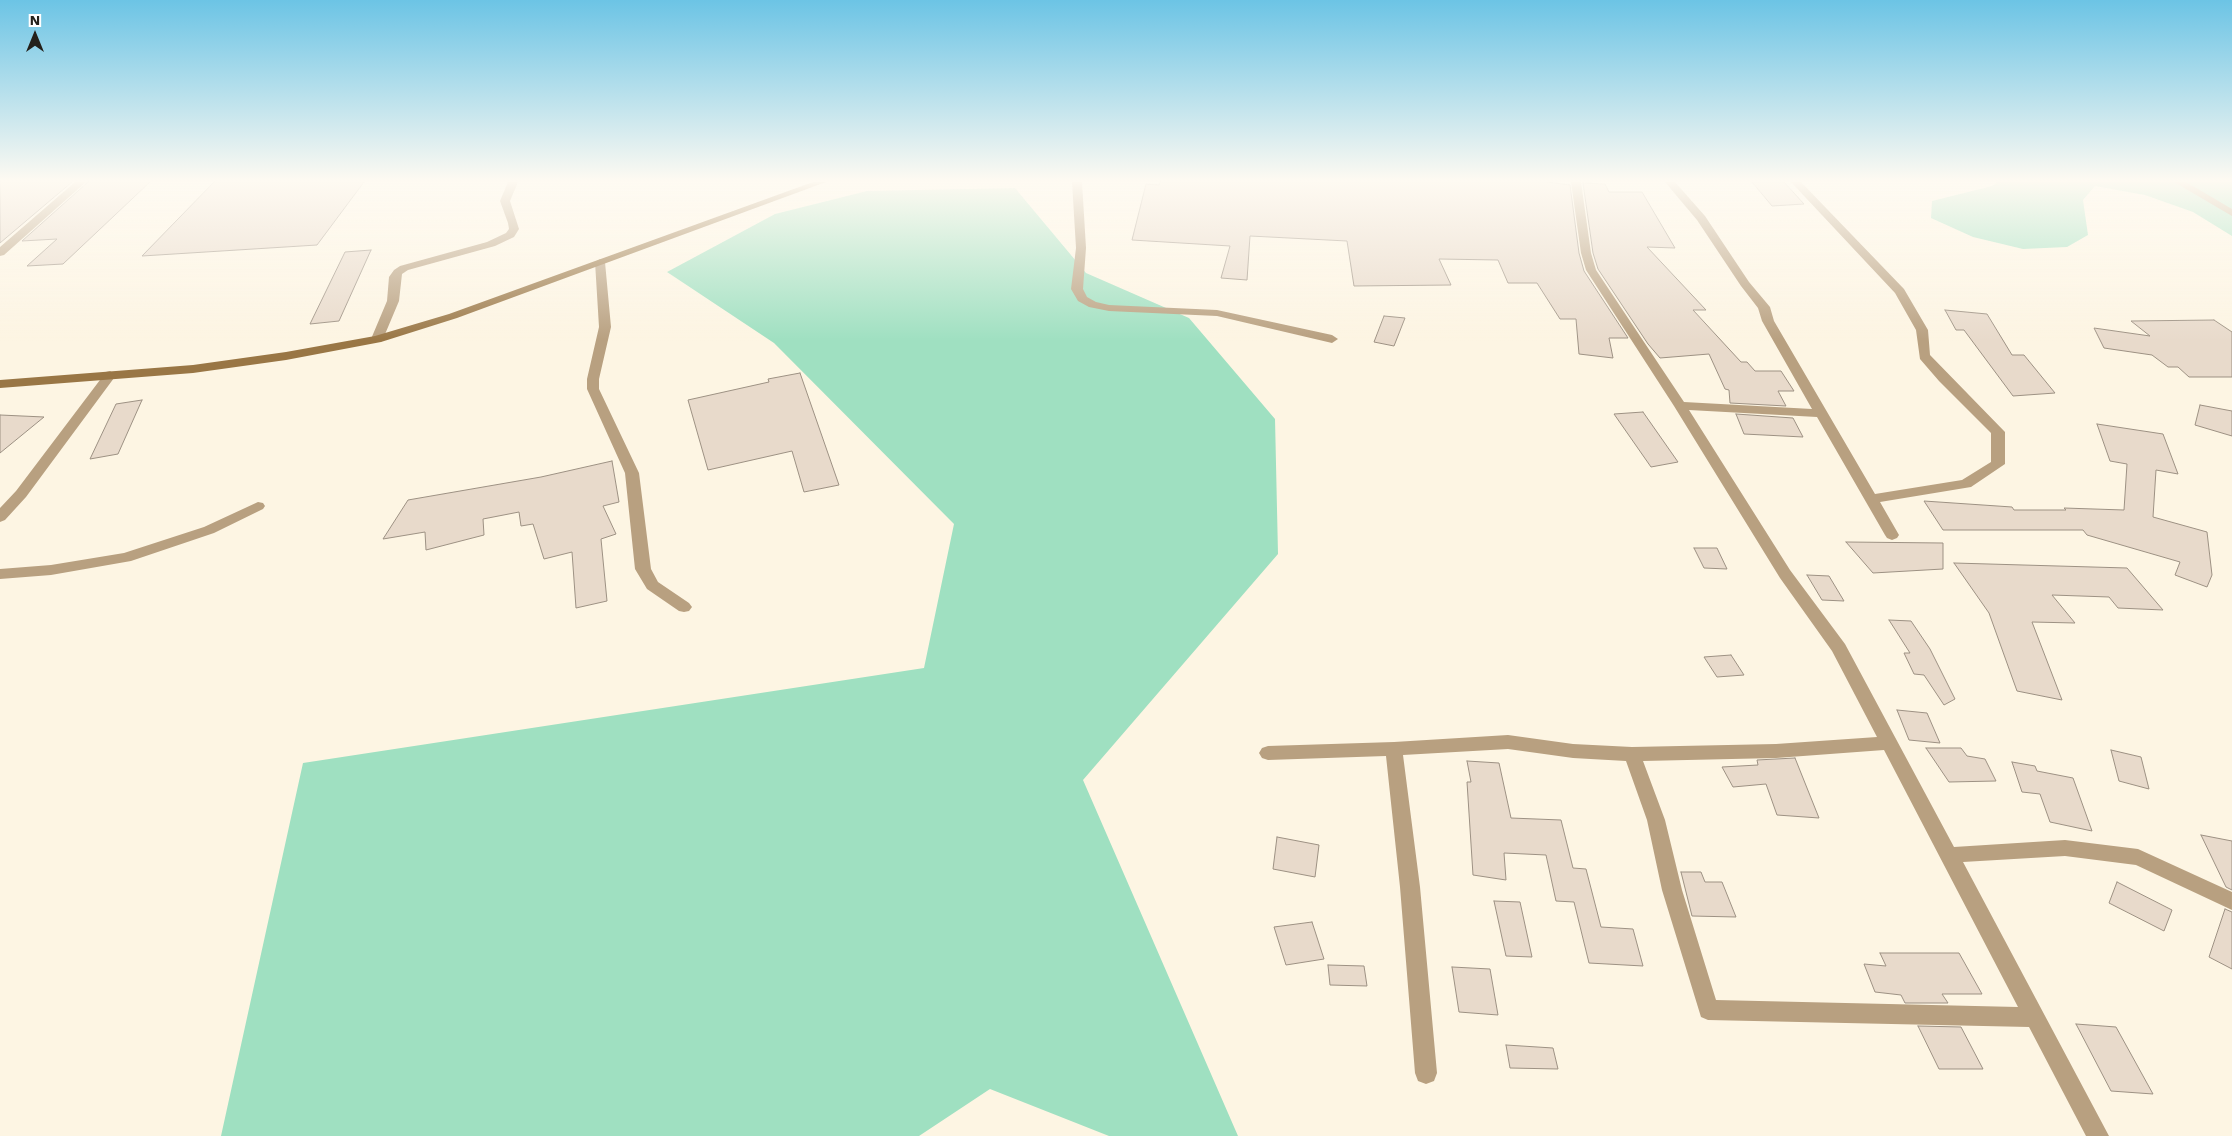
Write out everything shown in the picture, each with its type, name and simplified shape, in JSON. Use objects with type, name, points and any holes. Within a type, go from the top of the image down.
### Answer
[{"type":"main road","points":[[0,384],[193,369],[286,356],[378,339],[453,316],[675,235]]},
{"type":"street","points":[[0,253],[21,235]]},
{"type":"street","points":[[378,339],[393,301],[395,277],[398,272],[404,268],[491,244],[510,235]]},
{"type":"street","points":[[1080,235],[1081,248],[1077,289],[1082,299],[1093,305],[1109,308],[1217,313],[1332,339]]},
{"type":"street","points":[[1583,235],[1591,270],[1680,406],[1754,527],[1785,574],[1839,648],[2098,1136]]},
{"type":"street","points":[[1712,235],[1745,284],[1764,306],[1768,321],[1892,535]]},
{"type":"street","points":[[1847,235],[1900,290],[1922,330],[1924,356],[1943,378],[1998,432],[1998,464],[1966,484],[1872,499]]},
{"type":"street","points":[[600,262],[605,327],[593,379],[593,390],[632,473],[638,516],[642,569],[652,584],[684,607]]},
{"type":"street","points":[[0,517],[21,494],[110,376]]},
{"type":"street","points":[[1680,406],[1822,413]]},
{"type":"street","points":[[0,574],[51,570],[126,558],[209,530],[258,506]]},
{"type":"street","points":[[1268,753],[1394,749],[1508,742],[1573,751],[1632,754],[1776,751],[1889,743]]},
{"type":"street","points":[[1394,749],[1410,887],[1426,1073]]},
{"type":"street","points":[[1632,754],[1656,820],[1672,890],[1708,1010],[2034,1017]]},
{"type":"street","points":[[1948,855],[2065,848],[2138,857],[2232,901]]},
{"type":"green space","points":[[736,235],[1054,235],[1086,273],[1189,318],[1275,419],[1278,554],[1083,780],[1238,1136],[1109,1136],[990,1089],[919,1136],[221,1136],[303,763],[924,668],[954,524],[774,343],[667,272]]},
{"type":"green space","points":[[1969,235],[2088,235],[2067,247],[2023,249]]},
{"type":"building","points":[[0,235],[9,235],[0,243]]},
{"type":"building","points":[[29,235],[94,235],[63,264],[27,266],[57,239],[22,241]]},
{"type":"building","points":[[162,235],[324,235],[317,245],[142,256]]},
{"type":"building","points":[[1133,235],[1577,235],[1584,271],[1628,338],[1609,338],[1613,358],[1579,354],[1576,319],[1560,319],[1537,283],[1508,283],[1498,260],[1439,259],[1451,285],[1354,286],[1347,241],[1250,236],[1247,280],[1221,278],[1230,246],[1132,240]]},
{"type":"building","points":[[1590,235],[1667,235],[1675,248],[1647,247],[1706,310],[1693,310],[1741,362],[1747,362],[1755,371],[1781,371],[1794,391],[1778,391],[1786,406],[1730,403],[1729,390],[1725,389],[1709,354],[1660,358],[1648,344],[1598,269]]},
{"type":"building","points":[[371,250],[339,321],[310,324],[345,252]]},
{"type":"building","points":[[1945,310],[1987,314],[2012,355],[2024,355],[2055,393],[2013,396],[1964,330],[1956,330]]},
{"type":"building","points":[[1384,316],[1405,318],[1394,346],[1374,342]]},
{"type":"building","points":[[2214,320],[2232,332],[2232,377],[2189,377],[2178,367],[2168,367],[2152,355],[2104,348],[2094,328],[2150,336],[2131,321]]},
{"type":"building","points":[[800,373],[839,485],[804,492],[792,451],[708,470],[688,400],[769,382],[768,379]]},
{"type":"building","points":[[142,400],[118,454],[90,459],[116,404]]},
{"type":"building","points":[[2200,405],[2232,411],[2232,436],[2195,425]]},
{"type":"building","points":[[1643,412],[1678,462],[1651,467],[1614,414]]},
{"type":"building","points":[[1736,414],[1793,418],[1803,437],[1744,434]]},
{"type":"building","points":[[0,415],[44,417],[0,453]]},
{"type":"building","points":[[2097,424],[2163,434],[2178,474],[2156,470],[2153,517],[2207,532],[2212,575],[2207,587],[2175,575],[2180,562],[2087,535],[2083,530],[1943,530],[1924,501],[2012,507],[2014,510],[2066,510],[2064,508],[2124,510],[2127,464],[2110,461]]},
{"type":"building","points":[[612,461],[619,502],[603,506],[616,534],[601,539],[607,601],[576,608],[572,552],[544,559],[533,524],[521,526],[519,512],[483,519],[484,535],[426,550],[425,532],[383,539],[408,500],[541,477]]},
{"type":"building","points":[[1846,542],[1943,543],[1943,569],[1873,573]]},
{"type":"building","points":[[1694,548],[1717,548],[1727,569],[1704,568]]},
{"type":"building","points":[[1954,563],[2127,568],[2163,610],[2118,608],[2109,597],[2052,595],[2075,623],[2032,622],[2062,700],[2017,691],[1989,613]]},
{"type":"building","points":[[1807,575],[1829,576],[1844,601],[1822,600]]},
{"type":"building","points":[[1889,620],[1911,621],[1930,649],[1955,699],[1944,705],[1924,675],[1914,674],[1904,653],[1910,653]]},
{"type":"building","points":[[1731,655],[1744,675],[1717,677],[1704,657]]},
{"type":"building","points":[[1897,710],[1927,713],[1940,743],[1909,740]]},
{"type":"building","points":[[1926,748],[1961,748],[1967,756],[1985,759],[1996,781],[1949,782]]},
{"type":"building","points":[[2111,750],[2141,757],[2149,789],[2119,781]]},
{"type":"building","points":[[1795,758],[1819,818],[1777,815],[1766,784],[1733,787],[1722,767],[1758,765],[1757,760]]},
{"type":"building","points":[[1467,761],[1499,763],[1511,818],[1561,820],[1573,868],[1586,869],[1601,927],[1633,929],[1643,966],[1589,963],[1574,902],[1556,901],[1546,855],[1504,853],[1506,880],[1473,875],[1467,782],[1471,782]]},
{"type":"building","points":[[2012,762],[2035,766],[2037,771],[2073,778],[2092,831],[2050,822],[2040,794],[2022,792]]},
{"type":"building","points":[[2201,835],[2232,841],[2232,890],[2226,887]]},
{"type":"building","points":[[1277,837],[1319,845],[1315,877],[1273,869]]},
{"type":"building","points":[[1681,872],[1701,872],[1705,882],[1722,882],[1736,917],[1692,916]]},
{"type":"building","points":[[2117,882],[2172,910],[2164,931],[2109,903]]},
{"type":"building","points":[[1494,901],[1520,902],[1532,957],[1506,956]]},
{"type":"building","points":[[2225,909],[2232,912],[2232,969],[2209,957]]},
{"type":"building","points":[[1312,922],[1324,959],[1286,965],[1274,927]]},
{"type":"building","points":[[1880,953],[1959,953],[1982,994],[1942,994],[1948,1003],[1905,1003],[1901,995],[1875,992],[1864,964],[1886,966]]},
{"type":"building","points":[[1328,965],[1364,966],[1367,986],[1330,985]]},
{"type":"building","points":[[1452,967],[1490,969],[1498,1015],[1459,1012]]},
{"type":"building","points":[[2076,1024],[2116,1027],[2153,1094],[2111,1091]]},
{"type":"building","points":[[1918,1026],[1961,1027],[1983,1069],[1939,1069]]},
{"type":"building","points":[[1506,1045],[1553,1048],[1558,1069],[1510,1068]]}]
